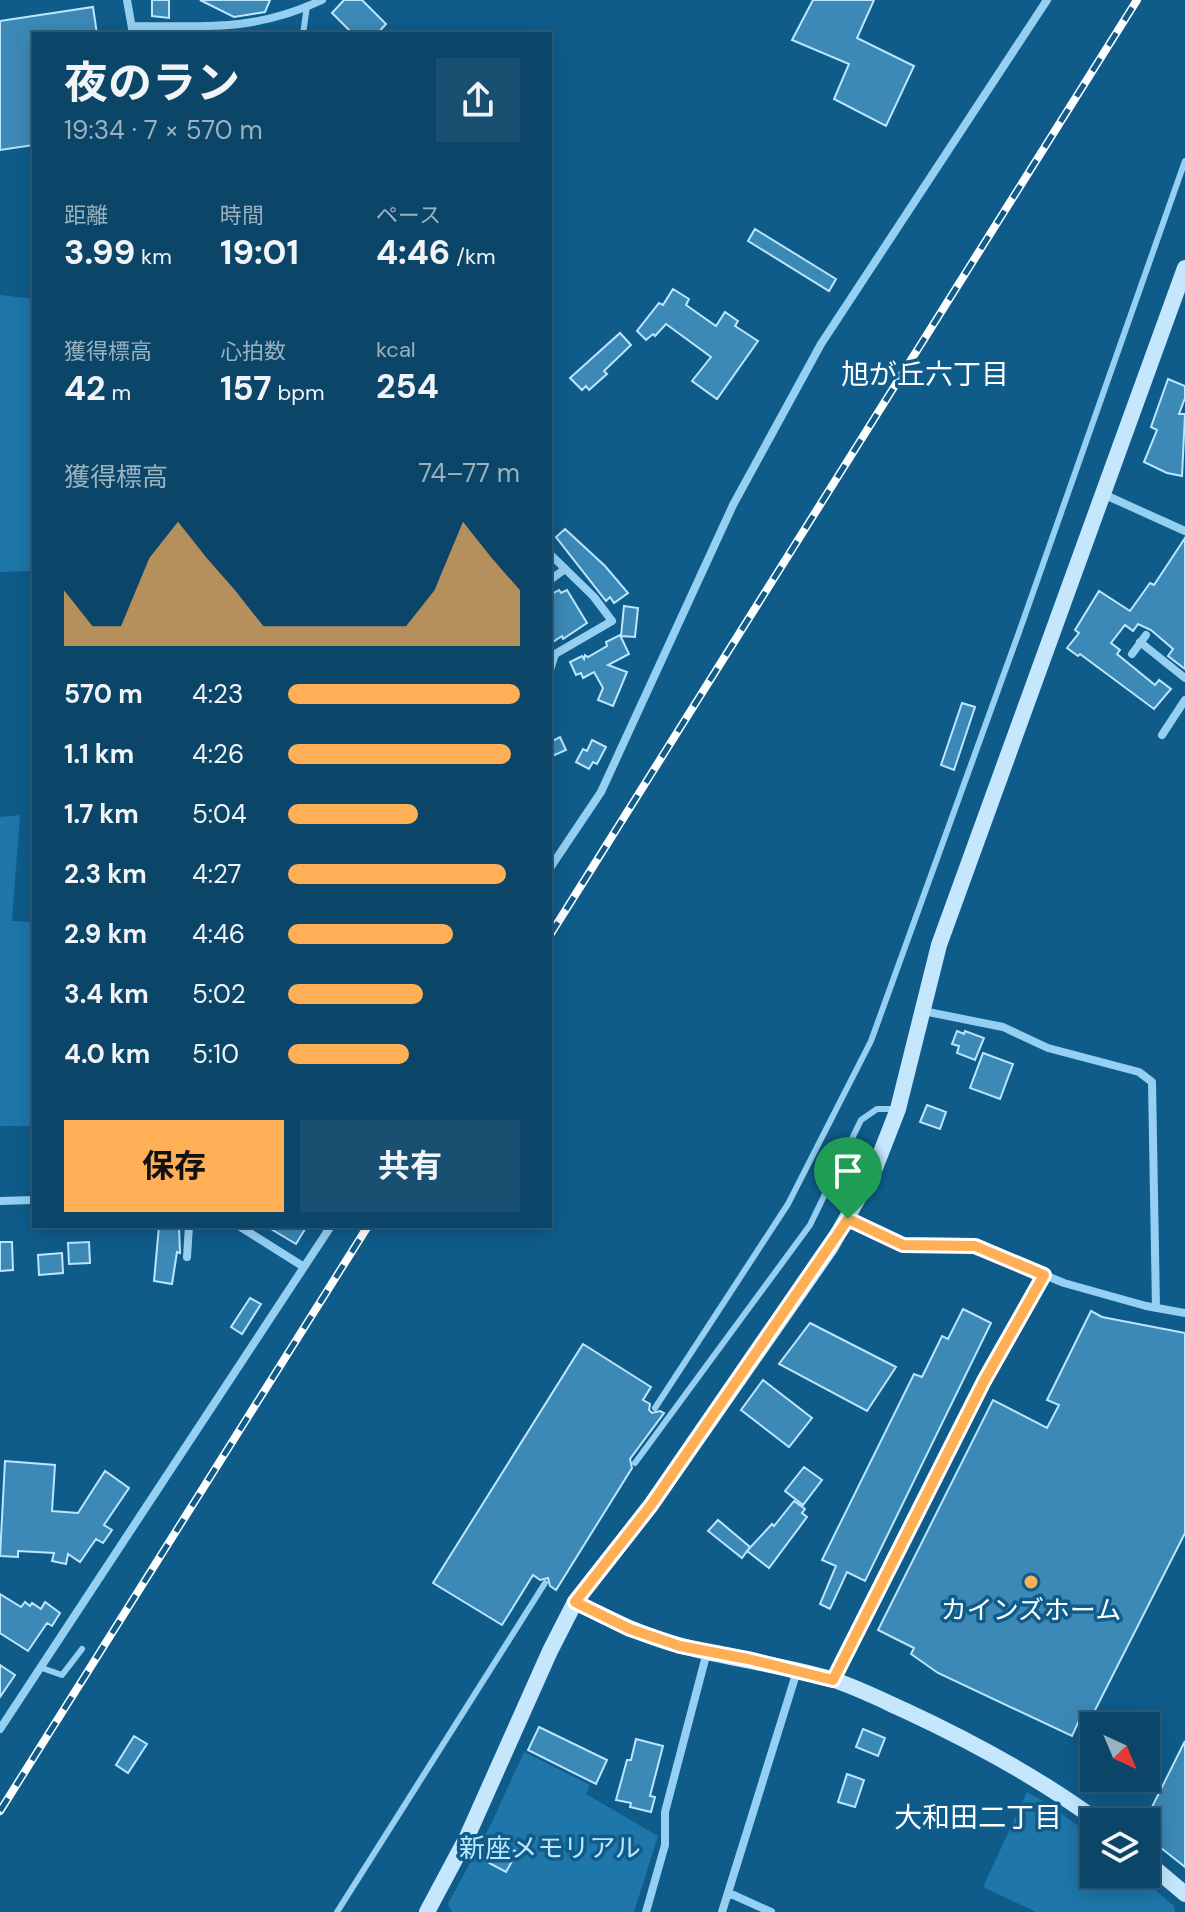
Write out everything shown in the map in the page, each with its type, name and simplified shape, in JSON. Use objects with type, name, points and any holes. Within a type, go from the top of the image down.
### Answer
[{"type":"street","points":[[127,0],[132,30],[235,27],[268,21],[322,0]]},
{"type":"street","points":[[552,865],[601,792],[733,505],[821,344],[1047,0]]},
{"type":"street","points":[[428,1912],[467,1837],[575,1602],[651,1505],[848,1219],[875,1168],[898,1109],[939,945],[1185,268]]},
{"type":"street","points":[[1102,493],[1185,531]]},
{"type":"street","points":[[552,556],[594,597],[612,621],[553,655]]},
{"type":"street","points":[[552,579],[565,569]]},
{"type":"street","points":[[1132,654],[1143,638],[1185,678]]},
{"type":"street","points":[[1162,735],[1181,714],[1185,700]]},
{"type":"street","points":[[923,1011],[1003,1027],[1048,1048],[1139,1072],[1152,1082],[1156,1308]]},
{"type":"street","points":[[0,1201],[32,1200]]},
{"type":"street","points":[[848,1219],[903,1245],[975,1246],[1078,1287],[1185,1313]]},
{"type":"street","points":[[187,1257],[189,1228]]},
{"type":"street","points":[[242,1228],[304,1267]]},
{"type":"street","points":[[0,1729],[330,1228]]},
{"type":"street","points":[[833,1680],[984,1381],[1044,1275]]},
{"type":"street","points":[[575,1602],[630,1629],[707,1652],[833,1680],[956,1734],[1080,1808]]},
{"type":"street","points":[[646,1912],[665,1845],[665,1812],[707,1652]]},
{"type":"street","points":[[722,1912],[797,1670]]},
{"type":"street","points":[[1160,1873],[1185,1894]]},
{"type":"street","points":[[729,1893],[771,1912]]},
{"type":"lane","points":[[303,32],[307,6]]},
{"type":"lane","points":[[655,1408],[788,1204],[871,1041],[1185,161]]},
{"type":"lane","points":[[635,1463],[810,1225],[861,1120],[877,1109],[898,1109]]},
{"type":"lane","points":[[337,1912],[545,1583]]},
{"type":"lane","points":[[42,1668],[62,1675],[82,1649]]},
{"type":"green space","points":[[0,295],[32,299],[32,571],[0,572]]},
{"type":"green space","points":[[20,815],[12,921],[32,922],[32,1126],[0,1126],[0,817]]},
{"type":"green space","name":"新座メモリアル","points":[[524,1752],[590,1785],[586,1794],[658,1836],[634,1912],[452,1912],[448,1904],[491,1824]]},
{"type":"green space","points":[[1027,1792],[1080,1827],[1080,1888],[1153,1888],[1174,1906],[1175,1912],[1036,1912],[983,1887]]},
{"type":"building","points":[[152,0],[169,0],[169,18],[152,16]]},
{"type":"building","points":[[200,0],[270,0],[265,12],[234,17]]},
{"type":"building","points":[[344,0],[362,0],[386,24],[379,32],[351,32],[332,13]]},
{"type":"building","points":[[813,0],[874,0],[857,38],[914,66],[886,126],[834,99],[849,64],[792,40]]},
{"type":"building","points":[[93,7],[97,32],[32,32],[32,145],[0,150],[0,21]]},
{"type":"building","points":[[755,229],[836,279],[829,291],[748,241]]},
{"type":"building","points":[[673,289],[689,299],[686,305],[716,326],[725,312],[738,321],[735,326],[758,341],[717,399],[692,381],[711,357],[666,324],[655,336],[653,334],[646,340],[637,331],[659,303],[663,305]]},
{"type":"building","points":[[620,333],[631,345],[604,371],[607,374],[589,390],[586,386],[582,390],[570,378]]},
{"type":"building","points":[[1168,379],[1185,386],[1185,398],[1179,414],[1185,414],[1182,476],[1144,462],[1157,430],[1151,427]]},
{"type":"building","points":[[565,529],[605,566],[628,593],[614,603],[610,597],[606,601],[556,537]]},
{"type":"building","points":[[1185,538],[1185,669],[1168,656],[1173,649],[1151,630],[1138,624],[1133,631],[1125,625],[1111,643],[1120,650],[1117,654],[1155,685],[1159,680],[1171,689],[1154,709],[1080,654],[1078,656],[1067,648],[1079,633],[1075,630],[1099,591],[1130,611],[1150,583],[1154,585]]},
{"type":"building","points":[[567,590],[587,623],[552,643],[552,594]]},
{"type":"building","points":[[624,606],[638,608],[635,637],[621,636]]},
{"type":"building","points":[[620,635],[629,654],[608,665],[627,672],[613,706],[598,700],[603,688],[594,672],[583,678],[581,673],[576,675],[570,662],[582,656],[584,659],[585,655],[588,657]]},
{"type":"building","points":[[962,703],[975,707],[954,770],[941,765]]},
{"type":"building","points":[[560,737],[566,750],[552,756],[552,741]]},
{"type":"building","points":[[592,740],[606,747],[597,764],[593,762],[589,769],[576,762],[583,749],[587,751]]},
{"type":"building","points":[[957,1031],[984,1038],[975,1060],[957,1053],[959,1046],[952,1044]]},
{"type":"building","points":[[983,1053],[1013,1064],[1000,1099],[970,1088]]},
{"type":"building","points":[[927,1105],[946,1112],[940,1129],[920,1122]]},
{"type":"building","points":[[159,1228],[179,1228],[180,1253],[177,1252],[172,1284],[154,1281]]},
{"type":"building","points":[[269,1228],[306,1228],[296,1244]]},
{"type":"building","points":[[0,1242],[12,1242],[13,1270],[0,1271]]},
{"type":"building","points":[[89,1242],[90,1263],[69,1264],[68,1243]]},
{"type":"building","points":[[62,1253],[63,1273],[39,1275],[38,1255]]},
{"type":"building","points":[[250,1298],[261,1304],[242,1334],[231,1327]]},
{"type":"building","points":[[963,1309],[991,1323],[865,1581],[847,1572],[830,1609],[820,1604],[836,1566],[822,1560],[914,1374],[922,1377],[942,1336],[948,1339]]},
{"type":"building","name":"カインズホーム","points":[[1091,1311],[1102,1317],[1185,1333],[1185,1533],[1094,1712],[1080,1712],[1072,1736],[938,1673],[911,1654],[914,1648],[878,1630],[993,1400],[1047,1428],[1059,1405],[1047,1400]]},
{"type":"building","points":[[810,1323],[896,1367],[867,1411],[779,1364]]},
{"type":"building","points":[[583,1344],[651,1387],[643,1400],[650,1404],[652,1413],[664,1413],[630,1459],[632,1468],[556,1590],[550,1586],[548,1578],[540,1580],[533,1575],[502,1625],[433,1583]]},
{"type":"building","points":[[763,1380],[812,1418],[789,1447],[741,1410]]},
{"type":"building","points":[[5,1461],[55,1465],[52,1511],[78,1513],[105,1471],[129,1488],[104,1525],[112,1530],[103,1543],[96,1539],[80,1562],[68,1554],[66,1564],[52,1561],[54,1553],[18,1551],[18,1557],[0,1556]]},
{"type":"building","points":[[804,1467],[822,1480],[803,1505],[785,1491]]},
{"type":"building","points":[[794,1501],[805,1509],[802,1513],[807,1517],[769,1568],[747,1551],[772,1524],[774,1526]]},
{"type":"building","points":[[718,1520],[750,1547],[742,1558],[708,1531]]},
{"type":"building","points":[[0,1594],[21,1607],[25,1602],[41,1609],[45,1602],[60,1613],[52,1626],[47,1623],[28,1651],[0,1633]]},
{"type":"building","points":[[0,1665],[15,1675],[0,1697]]},
{"type":"building","points":[[539,1727],[607,1760],[596,1784],[528,1750]]},
{"type":"building","points":[[863,1729],[885,1738],[878,1756],[856,1747]]},
{"type":"building","points":[[134,1736],[147,1744],[128,1773],[116,1765]]},
{"type":"building","points":[[636,1739],[663,1746],[650,1796],[655,1797],[651,1812],[616,1800]]},
{"type":"building","points":[[1185,1741],[1185,1867],[1160,1847],[1160,1808],[1152,1808]]},
{"type":"building","points":[[847,1774],[864,1780],[855,1807],[838,1802]]},
{"type":"building","points":[[488,1836],[517,1852],[506,1872],[476,1856]]},
{"type":"railway","points":[[552,932],[1137,0]]},
{"type":"railway","points":[[0,1811],[367,1228]]},
{"type":"place","name":"カインズホーム","points":[[1031,1582]]},
{"type":"district","name":"旭が丘六丁目","points":[[925,374]]},
{"type":"district","name":"大和田二丁目","points":[[978,1817]]},
{"type":"route","points":[[848,1219],[903,1245],[975,1246],[1044,1275],[984,1381],[833,1680],[680,1646],[630,1629],[575,1602],[651,1505],[848,1219]]}]
